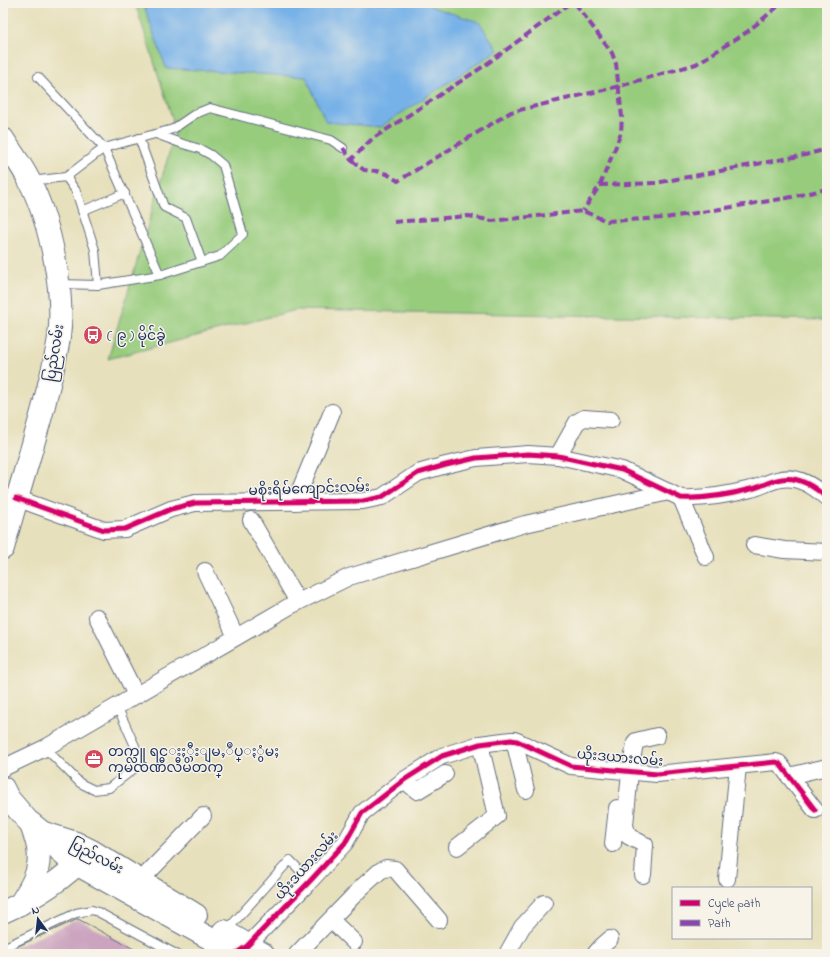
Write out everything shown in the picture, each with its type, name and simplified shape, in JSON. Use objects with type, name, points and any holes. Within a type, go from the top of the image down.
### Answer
[{"type":"main road","name":"ပြည်လမ်း","points":[[3,139],[30,181],[40,204],[46,225],[56,268],[58,284],[59,336],[55,362],[38,427],[16,498],[3,548]]},
{"type":"main road","name":"ပြည်လမ်း","points":[[3,788],[8,798],[65,856],[85,858],[140,880],[233,948]]},
{"type":"main road","points":[[12,908],[36,875],[39,860],[34,826]]},
{"type":"main road","name":"ပြည်လမ်း","points":[[85,858],[233,948]]},
{"type":"main road","points":[[12,908],[52,883],[85,858]]},
{"type":"street","points":[[295,502],[332,412]]},
{"type":"street","points":[[558,456],[577,422],[584,418],[611,420]]},
{"type":"street","name":"မစိုးရိမ်ကျောင်းလမ်း","points":[[16,498],[104,530],[124,529],[171,509],[195,503],[362,501],[382,497],[418,473],[446,465],[476,458],[528,454],[558,456],[622,470],[675,495],[691,498],[752,489],[779,479],[797,480],[814,487],[827,498]]},
{"type":"street","points":[[3,768],[44,748],[298,602],[348,577],[525,524],[675,495],[706,557]]},
{"type":"street","points":[[251,520],[298,602]]},
{"type":"street","points":[[754,545],[784,550],[827,552]]},
{"type":"street","points":[[205,571],[236,637]]},
{"type":"street","points":[[97,618],[136,694]]},
{"type":"street","points":[[613,844],[626,771],[636,741],[657,736]]},
{"type":"street","points":[[514,740],[526,790]]},
{"type":"street","name":"ယိုးဒယားလမ်း","points":[[233,948],[310,881],[345,843],[362,813],[404,780],[442,756],[480,744],[514,740],[571,766],[657,774],[776,762],[779,763],[815,810]]},
{"type":"street","points":[[457,847],[497,816],[480,744]]},
{"type":"street","points":[[727,879],[738,766]]},
{"type":"street","points":[[789,776],[827,768]]},
{"type":"street","points":[[626,771],[625,826],[628,836],[645,845],[643,874]]},
{"type":"street","points":[[404,780],[417,791],[445,774]]},
{"type":"street","points":[[140,880],[203,816]]},
{"type":"street","points":[[297,954],[362,887],[380,871],[386,868],[394,869],[439,920]]},
{"type":"street","points":[[507,954],[522,927],[544,903]]},
{"type":"street","points":[[331,920],[354,942]]},
{"type":"street","points":[[595,954],[610,939]]},
{"type":"lane","points":[[38,77],[104,148],[160,275]]},
{"type":"lane","points":[[30,181],[66,177],[104,148],[173,129],[195,114],[210,108],[331,140],[343,148]]},
{"type":"lane","points":[[58,284],[98,285],[160,275],[220,256],[243,234],[223,164],[200,149],[156,134]]},
{"type":"lane","points":[[139,138],[164,207],[186,218],[202,262]]},
{"type":"lane","points":[[66,177],[76,190],[95,250],[98,285]]},
{"type":"lane","points":[[82,211],[125,193]]},
{"type":"lane","points":[[44,748],[80,783],[94,790],[109,788],[139,765],[139,755],[117,706]]},
{"type":"lane","points":[[233,948],[290,860],[310,881]]},
{"type":"lane","points":[[3,948],[76,913],[92,910],[176,954]]},
{"type":"green space","points":[[135,3],[827,3],[827,320],[296,310],[108,359],[176,130]]},
{"type":"water","points":[[143,3],[428,3],[432,7],[479,22],[498,50],[380,127],[326,122],[306,77],[166,68]]},
{"type":"building","points":[[78,919],[143,954],[3,954],[3,953]]},
{"type":"marked path","points":[[343,148],[351,160],[372,139],[484,66],[570,3]]},
{"type":"marked path","points":[[575,3],[612,53],[616,64],[622,117],[621,132],[600,185],[583,211]]},
{"type":"marked path","points":[[351,160],[364,170],[387,174],[398,181],[511,112],[620,86],[696,64],[747,32],[782,3]]},
{"type":"marked path","points":[[600,185],[656,183],[805,155],[827,149]]},
{"type":"marked path","points":[[394,222],[469,216],[492,221],[583,211],[607,221],[665,218],[787,198],[827,189]]},
{"type":"cycle path","points":[[16,498],[104,530],[125,529],[171,509],[195,503],[363,501],[382,497],[418,473],[446,465],[476,458],[528,454],[558,456],[622,470],[681,498],[725,495],[784,479],[804,482],[827,498]]},
{"type":"cycle path","points":[[235,954],[247,946],[345,843],[362,813],[404,780],[442,756],[480,744],[511,740],[517,741],[571,766],[657,774],[776,762],[779,763],[815,810]]},
{"type":"place","name":"( ၉ ) မိုင်ခွဲ","points":[[93,335]]},
{"type":"place","name":"တက္လူ ရင္းႏွီးျမႇဳပ္ႏွံမႈ ကုမၸဏီလီမိတက္","points":[[94,759]]}]
